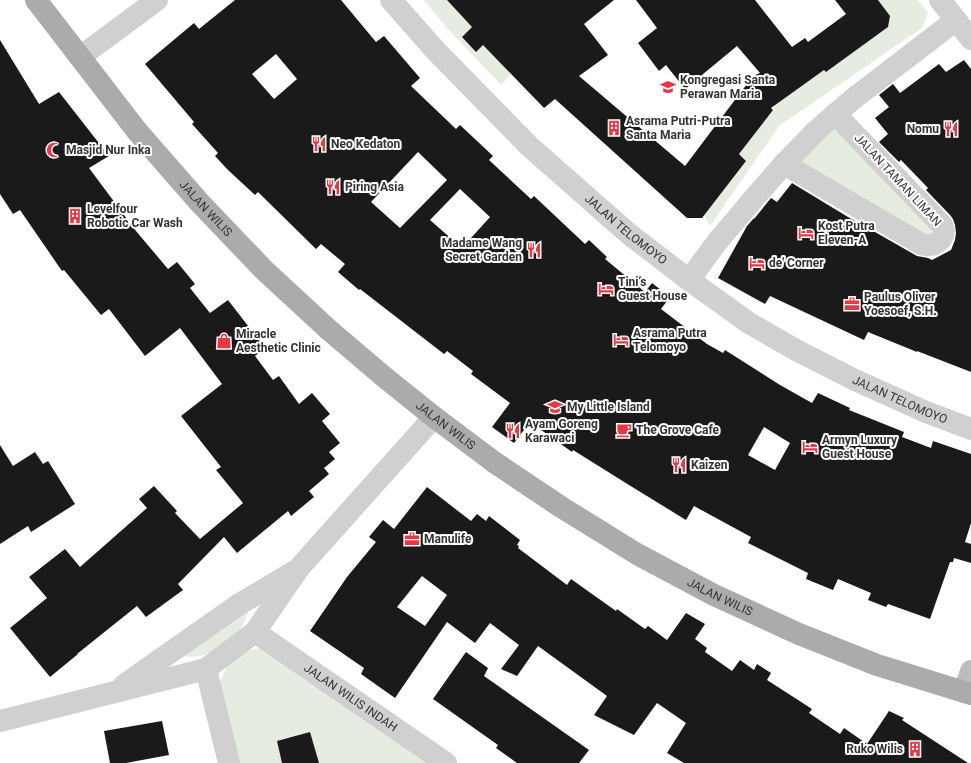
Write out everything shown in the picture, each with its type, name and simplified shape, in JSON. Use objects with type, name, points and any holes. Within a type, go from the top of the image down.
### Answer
[{"type":"main road","name":"JALAN WILIS","points":[[36,0],[137,131],[200,203],[264,270],[377,371],[434,417],[494,462],[561,507],[637,554],[714,595],[799,634],[877,665],[968,693]]},
{"type":"main road","points":[[968,693],[971,671]]},
{"type":"street","points":[[80,57],[157,0]]},
{"type":"street","name":"JALAN TELOMOYO","points":[[391,0],[436,51],[529,146],[629,234],[689,280],[748,323],[796,350],[855,380],[926,412],[971,429]]},
{"type":"street","points":[[940,0],[971,39]]},
{"type":"street","points":[[689,280],[717,242],[784,164],[816,130],[956,20]]},
{"type":"street","name":"JALAN TAMAN LIMAN","points":[[784,164],[916,242],[926,246],[938,243],[944,234],[944,228],[835,114]]},
{"type":"street","points":[[0,721],[206,669],[255,632],[299,568],[434,417]]},
{"type":"street","points":[[113,693],[238,604],[299,568]]},
{"type":"street","name":"JALAN WILIS INDAH","points":[[255,632],[446,763]]},
{"type":"street","points":[[206,669],[229,763]]},
{"type":"shaded area","points":[[424,0],[447,0],[472,27],[462,37],[483,45],[511,74],[501,85],[446,27]]},
{"type":"shaded area","points":[[878,0],[918,0],[928,13],[922,28],[779,126],[710,226],[704,215],[746,161],[739,154],[780,101],[824,70],[826,72],[888,27],[890,16]]},
{"type":"shaded area","points":[[831,130],[838,132],[934,228],[928,237],[801,163],[801,159]]},
{"type":"shaded area","points":[[249,609],[242,626],[235,636],[215,650],[204,655],[193,657],[179,655]]},
{"type":"shaded area","points":[[261,648],[430,763],[238,763],[219,683],[229,663],[245,651]]},
{"type":"building","points":[[235,0],[341,0],[376,42],[384,36],[420,78],[411,86],[456,129],[460,125],[493,156],[489,160],[531,199],[534,196],[585,244],[589,240],[607,257],[605,259],[645,292],[652,283],[670,297],[661,309],[707,344],[723,353],[725,350],[780,385],[812,403],[818,393],[850,408],[849,410],[904,432],[902,437],[931,448],[933,441],[971,454],[971,523],[965,542],[971,544],[971,563],[954,558],[953,562],[950,562],[930,619],[888,604],[886,607],[868,600],[871,593],[838,579],[833,590],[806,579],[808,573],[748,543],[751,537],[694,506],[686,520],[573,450],[572,452],[530,422],[514,443],[492,427],[510,403],[471,374],[473,371],[447,351],[444,354],[360,289],[359,290],[338,272],[345,264],[321,244],[316,249],[258,192],[255,195],[228,170],[215,156],[218,153],[192,124],[194,122],[145,64],[194,23],[199,29]],"holes":[[[276,54],[297,79],[274,99],[252,74]],[[418,152],[447,180],[400,228],[371,202]],[[460,189],[490,217],[462,248],[430,220]],[[764,427],[790,443],[775,470],[748,455]]]},
{"type":"building","points":[[447,0],[614,0],[584,24],[608,55],[579,76],[685,166],[753,76],[760,73],[737,46],[685,89],[666,65],[659,71],[638,43],[657,28],[636,0],[755,0],[792,47],[805,38],[808,42],[846,14],[835,0],[878,0],[890,16],[888,27],[826,72],[824,70],[771,108],[773,110],[739,154],[746,161],[702,218],[687,218],[555,99],[544,108],[483,45],[476,52],[462,37],[472,27]]},
{"type":"building","points":[[0,40],[39,104],[59,92],[109,156],[89,168],[136,231],[168,269],[177,262],[195,284],[190,288],[210,313],[228,300],[265,348],[255,356],[273,380],[279,376],[299,404],[312,393],[330,414],[322,421],[340,443],[329,452],[335,459],[324,468],[329,474],[309,491],[314,497],[291,516],[288,511],[237,553],[224,537],[178,584],[183,590],[146,617],[137,606],[50,677],[10,628],[47,598],[29,577],[65,549],[80,567],[147,508],[139,499],[154,486],[177,511],[175,513],[200,539],[243,503],[216,470],[221,467],[181,416],[222,384],[180,328],[145,356],[109,309],[101,315],[64,270],[62,271],[20,210],[13,214],[0,194]]},
{"type":"building","points":[[964,60],[971,69],[971,372],[868,332],[864,340],[770,296],[765,304],[718,278],[747,226],[771,198],[777,202],[792,183],[917,256],[932,260],[951,250],[956,233],[953,219],[926,190],[928,188],[901,160],[899,162],[879,142],[888,134],[875,118],[889,107],[879,95],[893,84],[900,93],[939,64],[946,72]]},
{"type":"building","points":[[0,445],[13,466],[35,452],[43,464],[48,461],[75,504],[31,532],[28,526],[0,544]]},
{"type":"building","points":[[427,487],[471,521],[477,514],[486,521],[489,516],[520,540],[517,545],[519,546],[518,548],[567,585],[571,579],[616,611],[617,609],[645,629],[648,626],[667,640],[686,613],[705,624],[695,639],[707,648],[705,652],[732,671],[740,660],[754,670],[757,664],[771,673],[767,680],[812,709],[809,713],[840,734],[844,728],[867,744],[889,711],[904,718],[902,720],[968,763],[684,763],[667,753],[686,723],[657,703],[634,735],[594,715],[607,696],[538,646],[517,676],[501,669],[519,645],[490,623],[475,643],[447,622],[395,698],[361,674],[364,668],[310,631],[347,577],[376,542],[369,537],[383,520],[394,529]],"holes":[[[422,576],[447,595],[425,626],[397,607]]]},
{"type":"building","points":[[466,652],[488,668],[484,676],[589,750],[579,763],[517,763],[496,748],[498,745],[433,699]]},
{"type":"building","points":[[162,721],[169,755],[126,763],[110,763],[104,731]]},
{"type":"building","points":[[310,732],[319,763],[282,763],[277,741]]},
{"type":"place","name":"Kongregasi Santa Perawan Maria","points":[[668,87]]},
{"type":"place","name":"Asrama Putri-Putra Santa Maria","points":[[614,128]]},
{"type":"place","name":"Nomu","points":[[951,129]]},
{"type":"place","name":"Neo Kedaton","points":[[319,144]]},
{"type":"place","name":"Masjid Nur Inka","points":[[54,150]]},
{"type":"place","name":"Piring Asia","points":[[333,187]]},
{"type":"place","name":"Levelfour Robotic Car Wash","points":[[75,216]]},
{"type":"place","name":"Kost Putra Eleven-A","points":[[806,233]]},
{"type":"place","name":"Madame Wang Secret Garden","points":[[534,250]]},
{"type":"place","name":"de' Corner","points":[[757,263]]},
{"type":"place","name":"Tini’s Guest House","points":[[606,289]]},
{"type":"place","name":"Paulus Oliver Yoesoef, S.H.","points":[[852,304]]},
{"type":"place","name":"Asrama Putra Telomoyo","points":[[621,340]]},
{"type":"place","name":"Miracle Aesthetic Clinic","points":[[224,341]]},
{"type":"place","name":"My Little Island","points":[[555,407]]},
{"type":"place","name":"The Grove Cafe","points":[[624,430]]},
{"type":"place","name":"Ayam Goreng Karawaci","points":[[513,431]]},
{"type":"place","name":"Armyn Luxury Guest House","points":[[810,447]]},
{"type":"place","name":"Kaizen","points":[[679,465]]},
{"type":"place","name":"Manulife","points":[[412,539]]},
{"type":"place","name":"Ruko Wilis","points":[[915,749]]}]
